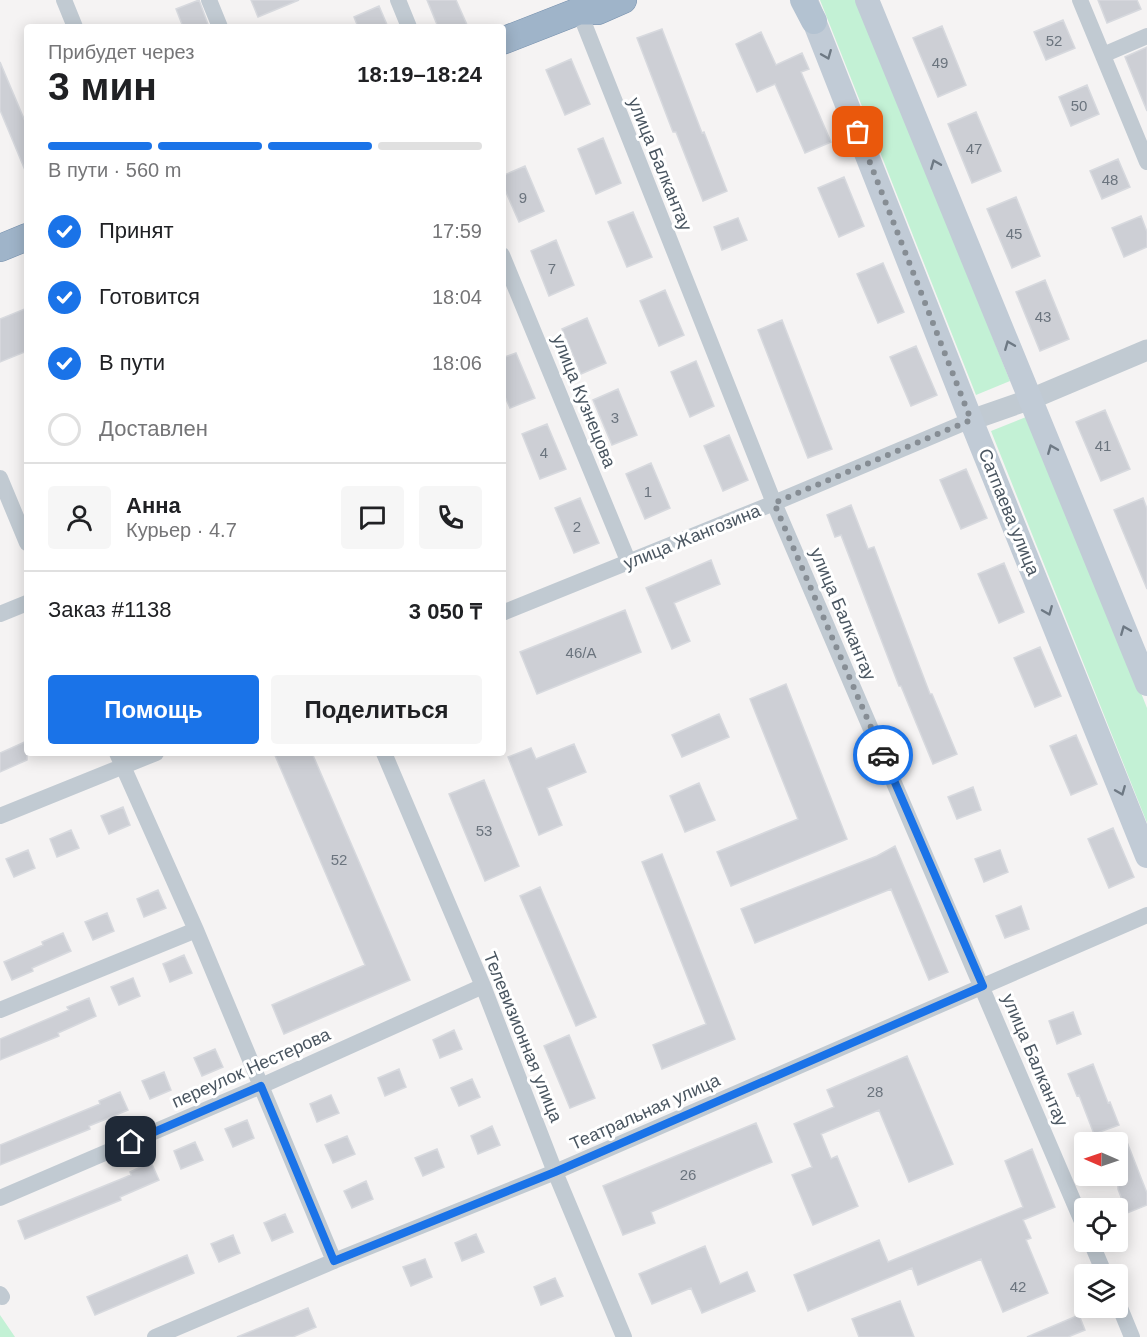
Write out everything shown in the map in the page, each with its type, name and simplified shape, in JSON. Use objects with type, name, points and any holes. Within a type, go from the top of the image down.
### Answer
[{"type":"highway","points":[[506,39],[584,6],[598,11],[623,0]]},
{"type":"highway","points":[[0,248],[24,238]]},
{"type":"main road","points":[[867,0],[1147,684]]},
{"type":"main road","name":"Сатпаева улица","points":[[808,7],[1147,856]]},
{"type":"street","points":[[64,0],[74,24]]},
{"type":"street","points":[[209,0],[219,24]]},
{"type":"street","points":[[398,0],[408,24]]},
{"type":"street","points":[[1080,0],[1147,162]]},
{"type":"street","name":"улица Балкантау","points":[[584,6],[774,503],[1074,1202]]},
{"type":"street","points":[[1103,55],[1147,36]]},
{"type":"street","name":"улица Кузнецова","points":[[506,265],[629,563]]},
{"type":"street","name":"улица Жангозина","points":[[506,611],[1147,350]]},
{"type":"street","points":[[0,478],[24,536]]},
{"type":"street","points":[[0,614],[24,604]]},
{"type":"street","points":[[0,816],[120,760],[141,756]]},
{"type":"street","name":"Телевизионная улица","points":[[385,756],[483,986],[555,1172],[624,1337]]},
{"type":"street","points":[[120,760],[196,930],[334,1261]]},
{"type":"street","name":"Театральная улица","points":[[155,1337],[334,1261],[555,1172],[1147,915]]},
{"type":"street","points":[[0,1010],[196,930]]},
{"type":"street","name":"переулок Нестерова","points":[[0,1198],[261,1086],[483,986]]},
{"type":"street","points":[[1124,1318],[1132,1337]]},
{"type":"green space","points":[[820,0],[859,0],[1010,381],[976,395]]},
{"type":"green space","points":[[1031,415],[1147,708],[1147,823],[991,431]]},
{"type":"green space","points":[[0,1315],[15,1337],[0,1337]]},
{"type":"building","points":[[199,0],[208,24],[182,24],[176,9]]},
{"type":"building","points":[[251,0],[299,0],[258,17]]},
{"type":"building","points":[[427,0],[456,0],[467,24],[437,24]]},
{"type":"building","points":[[1098,0],[1137,0],[1141,9],[1107,23]]},
{"type":"building","points":[[379,6],[387,24],[357,24],[354,17]]},
{"type":"building","points":[[1063,20],[1075,48],[1046,60],[1034,32]]},
{"type":"building","points":[[942,26],[966,85],[938,97],[913,38]]},
{"type":"building","points":[[662,29],[727,191],[703,201],[676,132],[673,132],[637,38]]},
{"type":"building","points":[[761,32],[776,65],[802,53],[809,69],[801,72],[831,142],[805,153],[775,84],[757,92],[736,44]]},
{"type":"building","points":[[1147,47],[1147,111],[1125,57]]},
{"type":"building","points":[[571,59],[590,104],[565,115],[546,70]]},
{"type":"building","points":[[0,62],[24,119],[24,168],[0,110]]},
{"type":"building","points":[[1087,85],[1099,114],[1071,126],[1059,97]]},
{"type":"building","points":[[976,112],[1001,171],[972,183],[948,124]]},
{"type":"building","points":[[603,138],[621,183],[596,194],[578,149]]},
{"type":"building","points":[[1118,159],[1130,187],[1102,199],[1090,171]]},
{"type":"building","points":[[525,166],[544,211],[519,222],[506,192],[506,174]]},
{"type":"building","points":[[844,177],[864,226],[839,237],[818,188]]},
{"type":"building","points":[[1016,197],[1040,256],[1012,268],[987,209]]},
{"type":"building","points":[[633,212],[652,257],[627,267],[608,222]]},
{"type":"building","points":[[1141,216],[1147,232],[1147,247],[1124,257],[1112,228]]},
{"type":"building","points":[[738,218],[747,240],[722,250],[714,227]]},
{"type":"building","points":[[556,240],[574,285],[549,296],[531,251]]},
{"type":"building","points":[[883,263],[904,312],[878,323],[857,274]]},
{"type":"building","points":[[1045,280],[1069,339],[1040,351],[1016,292]]},
{"type":"building","points":[[665,290],[684,335],[659,346],[640,301]]},
{"type":"building","points":[[24,309],[24,352],[0,362],[0,319]]},
{"type":"building","points":[[587,318],[606,363],[581,374],[562,329]]},
{"type":"building","points":[[782,320],[832,449],[808,458],[758,330]]},
{"type":"building","points":[[916,346],[937,395],[911,406],[890,357]]},
{"type":"building","points":[[516,353],[535,398],[510,408],[506,399],[506,357]]},
{"type":"building","points":[[696,361],[714,406],[690,417],[671,372]]},
{"type":"building","points":[[618,389],[637,435],[612,445],[593,400]]},
{"type":"building","points":[[1105,410],[1130,469],[1101,481],[1076,422]]},
{"type":"building","points":[[547,424],[566,469],[540,479],[522,434]]},
{"type":"building","points":[[729,435],[748,480],[723,491],[704,446]]},
{"type":"building","points":[[651,463],[670,508],[645,519],[626,474]]},
{"type":"building","points":[[966,469],[987,518],[961,529],[940,480]]},
{"type":"building","points":[[580,498],[599,543],[574,553],[555,508]]},
{"type":"building","points":[[1143,498],[1147,509],[1147,589],[1114,510]]},
{"type":"building","points":[[851,505],[868,549],[874,547],[930,694],[932,694],[957,754],[933,764],[901,686],[899,686],[841,535],[835,537],[827,515]]},
{"type":"building","points":[[711,560],[720,584],[674,603],[690,641],[672,649],[646,588]]},
{"type":"building","points":[[1004,563],[1024,612],[999,623],[978,574]]},
{"type":"building","points":[[625,610],[641,652],[537,694],[520,652]]},
{"type":"building","points":[[1040,647],[1061,696],[1035,707],[1014,658]]},
{"type":"building","points":[[786,684],[847,839],[731,886],[717,852],[798,819],[750,699]]},
{"type":"building","points":[[719,714],[729,737],[682,757],[672,735]]},
{"type":"building","points":[[1076,735],[1097,784],[1071,795],[1050,746]]},
{"type":"building","points":[[24,742],[24,756],[27,756],[27,760],[0,772],[0,753]]},
{"type":"building","points":[[574,744],[586,772],[547,788],[562,825],[539,835],[508,757],[531,748],[536,759]]},
{"type":"building","points":[[275,756],[313,756],[410,980],[284,1034],[272,1005],[365,965]]},
{"type":"building","points":[[484,780],[519,866],[485,881],[449,794]]},
{"type":"building","points":[[699,783],[715,820],[685,832],[670,796]]},
{"type":"building","points":[[973,787],[981,810],[957,819],[948,797]]},
{"type":"building","points":[[123,807],[130,825],[109,834],[101,816]]},
{"type":"building","points":[[1113,828],[1134,877],[1109,888],[1088,839]]},
{"type":"building","points":[[71,830],[79,848],[57,857],[50,839]]},
{"type":"building","points":[[895,846],[948,972],[929,980],[891,889],[755,943],[741,909],[877,856]]},
{"type":"building","points":[[28,850],[35,868],[14,877],[6,859]]},
{"type":"building","points":[[1000,850],[1008,872],[984,882],[975,859]]},
{"type":"building","points":[[662,854],[735,1039],[662,1069],[653,1045],[706,1024],[642,862]]},
{"type":"building","points":[[540,887],[596,1017],[576,1026],[520,896]]},
{"type":"building","points":[[158,890],[166,908],[144,917],[137,899]]},
{"type":"building","points":[[1021,906],[1029,929],[1005,938],[996,916]]},
{"type":"building","points":[[107,913],[114,931],[93,940],[85,922]]},
{"type":"building","points":[[63,933],[71,951],[32,968],[33,971],[12,980],[4,962],[43,945],[42,942]]},
{"type":"building","points":[[184,955],[192,973],[170,982],[163,964]]},
{"type":"building","points":[[133,978],[140,996],[119,1005],[111,987]]},
{"type":"building","points":[[89,998],[96,1016],[58,1033],[59,1036],[0,1060],[0,1039],[69,1010],[67,1007]]},
{"type":"building","points":[[1073,1012],[1081,1034],[1057,1044],[1049,1021]]},
{"type":"building","points":[[454,1030],[462,1049],[440,1058],[433,1040]]},
{"type":"building","points":[[569,1035],[595,1098],[570,1108],[544,1046]]},
{"type":"building","points":[[215,1049],[223,1067],[202,1076],[194,1058]]},
{"type":"building","points":[[907,1056],[953,1164],[909,1182],[879,1110],[821,1134],[831,1159],[837,1156],[858,1206],[813,1225],[792,1175],[812,1167],[794,1124],[834,1107],[827,1090]]},
{"type":"building","points":[[1093,1064],[1119,1125],[1093,1132],[1068,1074]]},
{"type":"building","points":[[399,1069],[406,1087],[385,1096],[378,1078]]},
{"type":"building","points":[[164,1072],[171,1090],[150,1099],[142,1081]]},
{"type":"building","points":[[472,1079],[480,1097],[459,1106],[451,1088]]},
{"type":"building","points":[[120,1092],[128,1110],[89,1126],[90,1129],[0,1165],[0,1145],[100,1104],[99,1101]]},
{"type":"building","points":[[331,1095],[339,1113],[317,1122],[310,1104]]},
{"type":"building","points":[[247,1120],[254,1138],[233,1147],[225,1129]]},
{"type":"building","points":[[756,1123],[772,1162],[651,1212],[655,1223],[623,1235],[603,1186]]},
{"type":"building","points":[[492,1126],[500,1145],[478,1154],[471,1136]]},
{"type":"building","points":[[347,1136],[355,1154],[333,1163],[325,1145]]},
{"type":"building","points":[[195,1142],[203,1160],[181,1169],[174,1151]]},
{"type":"building","points":[[1128,1145],[1147,1193],[1147,1205],[1128,1213],[1128,1198],[1121,1198],[1118,1186],[1128,1186]]},
{"type":"building","points":[[437,1149],[444,1167],[423,1176],[415,1158]]},
{"type":"building","points":[[1032,1149],[1055,1207],[1023,1220],[1031,1238],[1026,1240],[1048,1293],[1003,1312],[981,1259],[918,1285],[912,1268],[808,1311],[794,1275],[879,1240],[888,1262],[1023,1207],[1005,1161]]},
{"type":"building","points":[[151,1162],[159,1180],[120,1197],[121,1200],[25,1239],[18,1221],[131,1175],[130,1172]]},
{"type":"building","points":[[366,1181],[373,1199],[352,1208],[344,1191]]},
{"type":"building","points":[[285,1214],[293,1232],[272,1241],[264,1223]]},
{"type":"building","points":[[476,1234],[484,1252],[462,1261],[455,1243]]},
{"type":"building","points":[[233,1235],[240,1253],[219,1262],[211,1244]]},
{"type":"building","points":[[705,1246],[720,1284],[747,1272],[755,1291],[702,1313],[691,1288],[652,1304],[639,1274]]},
{"type":"building","points":[[187,1255],[194,1273],[95,1315],[87,1297]]},
{"type":"building","points":[[425,1259],[432,1277],[411,1286],[403,1267]]},
{"type":"building","points":[[555,1278],[563,1296],[541,1305],[534,1287]]},
{"type":"building","points":[[900,1301],[914,1337],[859,1337],[852,1319]]},
{"type":"building","points":[[308,1308],[316,1327],[293,1337],[237,1337]]},
{"type":"building","points":[[1074,1317],[1080,1318],[1085,1330],[1068,1337],[1027,1337]]},
{"type":"way so far","points":[[858,132],[971,420],[774,503],[883,755]]},
{"type":"route","points":[[131,1142],[261,1086],[334,1261],[555,1172],[983,986],[883,755]]}]
